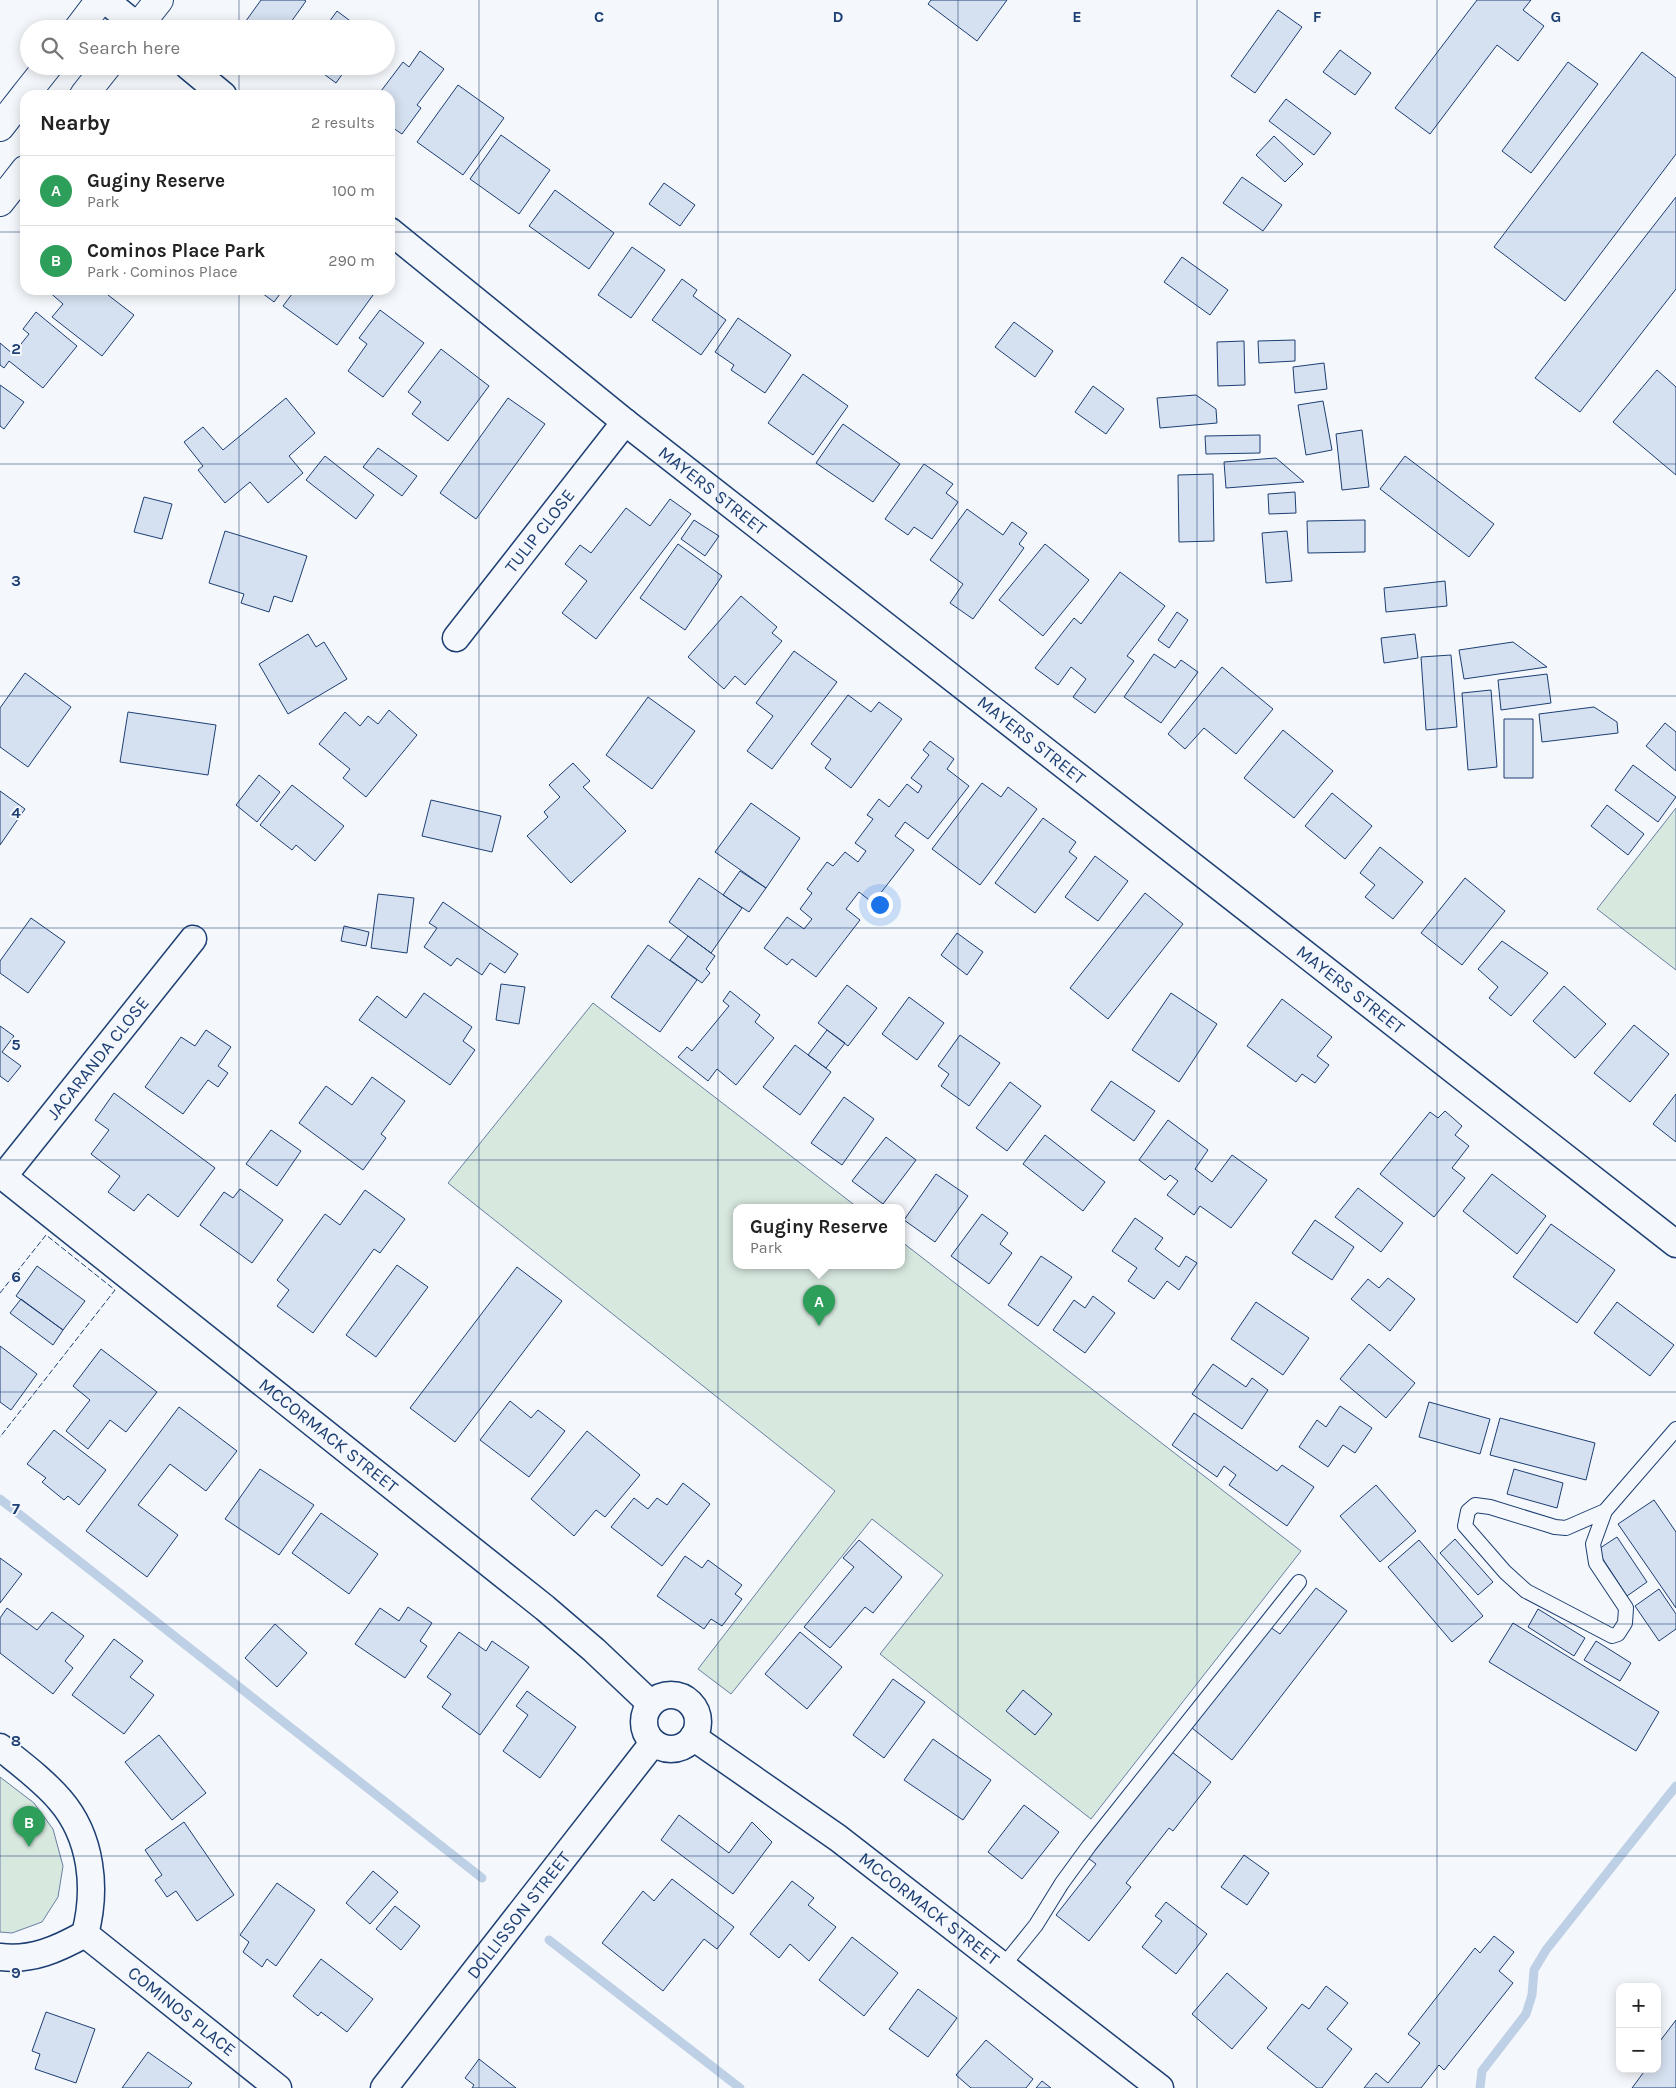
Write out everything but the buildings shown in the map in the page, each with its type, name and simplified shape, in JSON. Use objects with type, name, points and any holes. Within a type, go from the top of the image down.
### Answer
[{"type":"main road","points":[[85,20],[100,0]]},
{"type":"main road","points":[[145,20],[159,0]]},
{"type":"main road","points":[[29,90],[41,75]]},
{"type":"main road","points":[[88,90],[100,75]]},
{"type":"main road","points":[[0,127],[20,101]]},
{"type":"main road","points":[[0,202],[20,176]]},
{"type":"street","points":[[105,0],[129,20]]},
{"type":"street","points":[[199,75],[217,90]]},
{"type":"street","name":"MAYERS STREET","points":[[395,235],[625,422],[1676,1244]]},
{"type":"street","name":"TULIP CLOSE","points":[[456,638],[625,422]]},
{"type":"street","name":"JACARANDA CLOSE","points":[[2,1175],[193,939]]},
{"type":"street","name":"MCCORMACK STREET","points":[[2,1175],[545,1608],[594,1650],[650,1704]]},
{"type":"street","points":[[666,1694],[680,1696],[688,1700],[698,1715],[698,1724],[693,1737],[683,1746],[674,1749],[665,1749],[653,1743],[643,1724],[650,1704],[666,1694]]},
{"type":"street","name":"MCCORMACK STREET","points":[[693,1737],[838,1838],[1160,2088]]},
{"type":"street","name":"DOLLISSON STREET","points":[[384,2088],[653,1743]]},
{"type":"street","points":[[0,1747],[37,1776],[61,1801],[77,1825],[88,1857],[92,1882],[90,1915],[85,1934],[42,1955],[0,1957]]},
{"type":"street","name":"COMINOS PLACE","points":[[85,1934],[278,2088]]},
{"type":"lane","points":[[1605,1510],[1566,1528],[1555,1527],[1490,1507],[1475,1505],[1468,1511],[1465,1526],[1505,1572],[1526,1591],[1612,1636],[1618,1634],[1627,1617],[1626,1608],[1596,1563],[1593,1544],[1605,1510],[1676,1428]]},
{"type":"lane","points":[[1003,1966],[1036,1925],[1062,1882],[1089,1846],[1299,1582]]},
{"type":"shaded area","points":[[1676,808],[1676,970],[1597,909]]},
{"type":"shaded area","points":[[593,1003],[853,1204],[733,1204],[733,1269],[905,1269],[905,1244],[1301,1551],[1091,1819],[880,1654],[943,1575],[872,1519],[731,1694],[698,1669],[835,1491],[448,1183]]},
{"type":"shaded area","points":[[0,1777],[34,1803],[53,1829],[63,1866],[58,1897],[42,1922],[12,1933],[0,1932]]},
{"type":"waterway","points":[[0,1499],[482,1878]]},
{"type":"waterway","points":[[1480,2088],[1482,2071],[1526,2014],[1532,1995],[1534,1970],[1546,1950],[1676,1786]]},
{"type":"waterway","points":[[549,1940],[740,2088]]},
{"type":"fence","points":[[0,1293],[46,1235],[115,1290],[0,1437]]},
{"type":"place","name":"Guginy Reserve","points":[[819,1326]]},
{"type":"place","name":"Cominos Place Park","points":[[29,1847]]}]
